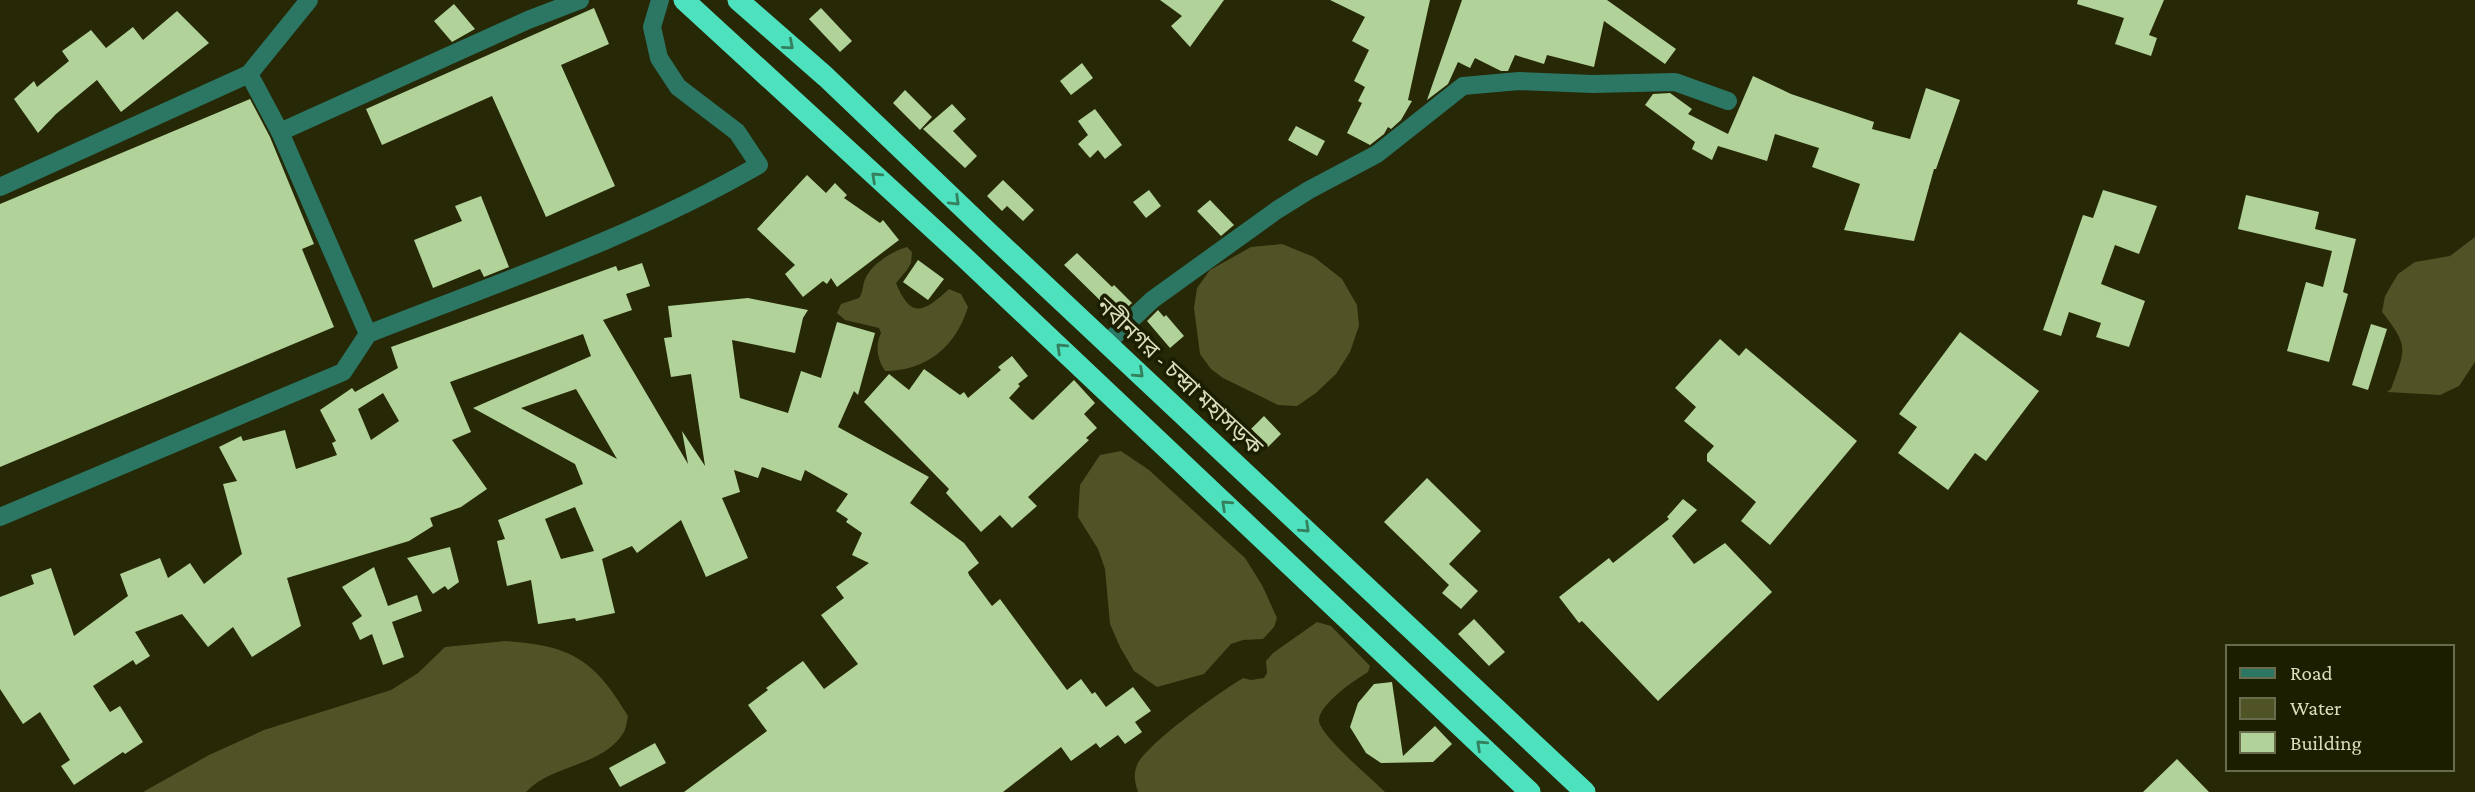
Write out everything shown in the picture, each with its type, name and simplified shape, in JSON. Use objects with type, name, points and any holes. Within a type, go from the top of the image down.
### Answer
[{"type":"highway","points":[[684,0],[964,257],[1530,792]]},
{"type":"highway","name":"নবীনগর - চন্দ্রা মহাসড়ক","points":[[738,0],[826,77],[1585,792]]},
{"type":"street","points":[[0,187],[249,74],[309,0]]},
{"type":"street","points":[[280,132],[528,20],[580,0]]},
{"type":"street","points":[[0,517],[343,372],[368,334],[622,234],[708,194],[759,165],[737,132],[678,87],[659,58],[652,27],[660,0]]},
{"type":"street","points":[[249,74],[280,132],[368,334]]},
{"type":"street","points":[[1107,343],[1152,300],[1277,210],[1377,154],[1463,86],[1519,81],[1593,84],[1675,82],[1728,101]]},
{"type":"water","points":[[2475,237],[2475,362],[2459,386],[2440,395],[2387,392],[2396,376],[2402,349],[2397,333],[2382,312],[2385,296],[2398,274],[2415,262],[2450,256]]},
{"type":"water","points":[[1282,244],[1314,257],[1342,279],[1357,305],[1359,326],[1350,352],[1336,374],[1297,406],[1278,405],[1223,378],[1211,369],[1200,354],[1194,308],[1197,288],[1210,270],[1251,247]]},
{"type":"water","points":[[907,247],[912,252],[911,263],[896,283],[907,303],[913,307],[925,307],[949,289],[961,294],[968,307],[956,333],[938,354],[914,366],[885,371],[878,352],[881,333],[879,328],[845,320],[837,313],[841,304],[859,298],[869,272],[878,262]]},
{"type":"water","points":[[1121,451],[1149,470],[1245,558],[1262,585],[1277,618],[1274,627],[1263,639],[1231,644],[1204,674],[1157,687],[1134,671],[1120,647],[1110,624],[1105,569],[1098,549],[1078,517],[1080,485],[1100,455]]},
{"type":"water","points":[[1317,622],[1331,626],[1370,666],[1368,672],[1339,693],[1325,708],[1319,721],[1337,746],[1385,792],[1138,792],[1135,779],[1137,765],[1155,744],[1202,706],[1243,678],[1264,678],[1267,673],[1266,661],[1273,653]]},
{"type":"water","points":[[506,641],[529,643],[564,652],[592,669],[604,681],[628,716],[624,732],[615,743],[591,759],[549,776],[526,792],[143,792],[209,755],[264,730],[391,690],[418,673],[445,647]]},
{"type":"building","points":[[1160,0],[1224,0],[1190,47],[1171,26],[1182,16]]},
{"type":"building","points":[[1330,0],[1430,0],[1408,100],[1412,101],[1401,120],[1391,129],[1388,127],[1384,134],[1370,145],[1347,133],[1362,103],[1358,101],[1365,87],[1354,81],[1369,50],[1352,41],[1365,17]]},
{"type":"building","points":[[1462,0],[1607,0],[1676,49],[1665,64],[1604,21],[1594,67],[1547,55],[1544,64],[1515,55],[1508,71],[1501,71],[1475,58],[1470,68],[1458,62],[1448,84],[1427,100]]},
{"type":"building","points":[[2078,0],[2164,0],[2149,35],[2157,38],[2151,56],[2115,44],[2124,18],[2077,4]]},
{"type":"building","points":[[454,4],[475,29],[452,42],[434,21]]},
{"type":"building","points":[[594,8],[609,44],[561,65],[615,186],[546,217],[492,96],[382,145],[366,109]]},
{"type":"building","points":[[821,8],[852,41],[840,52],[809,19]]},
{"type":"building","points":[[177,11],[209,43],[121,112],[97,80],[56,114],[38,133],[14,99],[34,81],[37,87],[69,61],[62,51],[91,30],[106,48],[133,27],[143,40]]},
{"type":"building","points":[[1082,63],[1093,78],[1071,95],[1060,81]]},
{"type":"building","points":[[1753,76],[1791,94],[1874,122],[1872,129],[1910,139],[1926,88],[1960,100],[1934,169],[1914,241],[1844,230],[1860,184],[1812,167],[1819,148],[1775,134],[1767,161],[1718,146],[1712,160],[1692,149],[1695,142],[1645,105],[1653,94],[1670,93],[1692,109],[1688,114],[1728,134]]},
{"type":"building","points":[[905,90],[932,117],[920,130],[893,103]]},
{"type":"building","points":[[250,99],[270,137],[314,244],[302,249],[334,327],[0,467],[0,204]]},
{"type":"building","points":[[952,104],[966,119],[953,131],[977,156],[965,168],[923,129]]},
{"type":"building","points":[[1095,109],[1122,145],[1105,159],[1098,150],[1090,158],[1078,144],[1088,135],[1078,121]]},
{"type":"building","points":[[1296,126],[1325,141],[1317,156],[1288,140]]},
{"type":"building","points":[[807,175],[826,193],[835,183],[847,195],[844,198],[880,223],[883,220],[899,240],[837,287],[831,278],[827,284],[823,281],[803,297],[785,274],[795,265],[757,229]]},
{"type":"building","points":[[1003,180],[1034,210],[1023,221],[1007,206],[1002,211],[987,196]]},
{"type":"building","points":[[1149,190],[1161,206],[1146,218],[1133,202]]},
{"type":"building","points":[[2103,190],[2157,206],[2139,254],[2115,245],[2101,284],[2145,301],[2129,347],[2096,337],[2101,323],[2069,312],[2061,336],[2043,330],[2083,215],[2093,218]]},
{"type":"building","points":[[2246,195],[2319,212],[2315,229],[2356,239],[2343,292],[2348,294],[2329,362],[2287,351],[2306,282],[2323,287],[2332,251],[2238,229]]},
{"type":"building","points":[[481,196],[509,267],[484,277],[480,269],[433,288],[414,240],[462,221],[455,206]]},
{"type":"building","points":[[1210,200],[1234,225],[1221,236],[1197,211]]},
{"type":"building","points":[[1077,253],[1132,303],[1117,317],[1064,265]]},
{"type":"building","points":[[918,260],[944,279],[928,300],[903,282]]},
{"type":"building","points":[[642,263],[650,286],[626,294],[632,310],[603,320],[688,464],[682,431],[705,466],[691,374],[671,377],[664,338],[672,337],[668,306],[748,298],[808,310],[803,318],[795,353],[732,340],[740,398],[788,413],[801,371],[821,378],[837,322],[875,333],[858,395],[854,391],[838,427],[929,477],[910,503],[964,543],[979,563],[968,572],[969,575],[992,606],[1000,599],[1067,690],[1081,679],[1106,707],[1133,687],[1151,711],[1135,722],[1142,732],[1125,744],[1118,735],[1100,748],[1096,743],[1071,761],[1061,747],[1003,792],[684,792],[767,731],[748,705],[768,690],[766,688],[803,661],[824,689],[858,664],[821,615],[844,598],[836,587],[869,563],[852,555],[862,533],[836,511],[848,494],[805,470],[801,481],[762,467],[758,478],[734,470],[740,492],[722,498],[748,558],[706,577],[681,520],[637,553],[632,546],[602,559],[615,613],[576,621],[575,618],[538,624],[531,580],[507,586],[497,541],[505,539],[498,520],[583,484],[575,464],[473,408],[591,356],[583,334],[450,382],[471,432],[452,440],[487,489],[461,507],[430,518],[433,526],[409,541],[287,578],[301,626],[252,657],[233,627],[208,647],[182,614],[135,632],[150,656],[136,665],[133,660],[93,686],[110,712],[120,706],[143,742],[74,785],[61,766],[70,760],[40,712],[23,724],[0,689],[0,597],[34,584],[31,575],[51,568],[74,636],[128,596],[120,574],[160,558],[168,578],[190,563],[204,584],[242,554],[223,484],[237,481],[219,447],[241,436],[243,441],[285,430],[296,469],[337,455],[332,443],[336,441],[320,410],[352,388],[355,392],[398,368],[391,347],[616,266],[618,271]],"holes":[[[576,389],[617,459],[521,408]],[[383,393],[399,421],[371,440],[358,409]],[[575,507],[594,551],[561,559],[545,519]]]},
{"type":"building","points":[[1158,310],[1164,317],[1166,315],[1184,336],[1170,348],[1147,321]]},
{"type":"building","points":[[2371,324],[2387,329],[2368,390],[2352,385]]},
{"type":"building","points":[[1960,332],[2039,391],[1986,461],[1975,453],[1948,490],[1898,453],[1917,427],[1899,414]]},
{"type":"building","points":[[1720,339],[1739,356],[1746,348],[1857,441],[1770,545],[1741,521],[1756,502],[1707,461],[1707,454],[1714,446],[1684,421],[1696,407],[1675,388]]},
{"type":"building","points":[[1012,356],[1028,376],[1018,384],[1020,386],[1009,398],[1031,419],[1074,380],[1095,403],[1084,414],[1097,428],[1086,438],[1089,440],[1028,497],[1037,506],[1012,528],[1000,515],[981,532],[946,493],[949,489],[864,402],[889,374],[909,390],[924,369],[960,395],[964,392],[968,398],[1001,370],[998,367]]},
{"type":"building","points":[[1264,416],[1281,434],[1268,447],[1251,429]]},
{"type":"building","points":[[1427,478],[1481,531],[1449,564],[1478,591],[1461,609],[1442,593],[1449,585],[1384,522]]},
{"type":"building","points":[[1683,499],[1697,510],[1672,536],[1694,564],[1725,543],[1772,592],[1658,701],[1582,621],[1579,623],[1559,597],[1609,558],[1613,563],[1669,519],[1667,517]]},
{"type":"building","points":[[450,547],[459,582],[448,590],[445,586],[433,594],[407,558]]},
{"type":"building","points":[[374,567],[388,606],[417,595],[422,611],[392,622],[404,657],[383,665],[372,634],[360,640],[352,623],[362,616],[342,587]]},
{"type":"building","points":[[1474,619],[1505,652],[1489,666],[1458,634]]},
{"type":"building","points":[[1392,682],[1403,756],[1435,726],[1452,744],[1433,762],[1381,763],[1366,753],[1350,727],[1358,703],[1374,684]]},
{"type":"building","points":[[655,743],[666,763],[620,787],[609,768]]},
{"type":"building","points":[[2177,759],[2209,792],[2143,792]]}]
